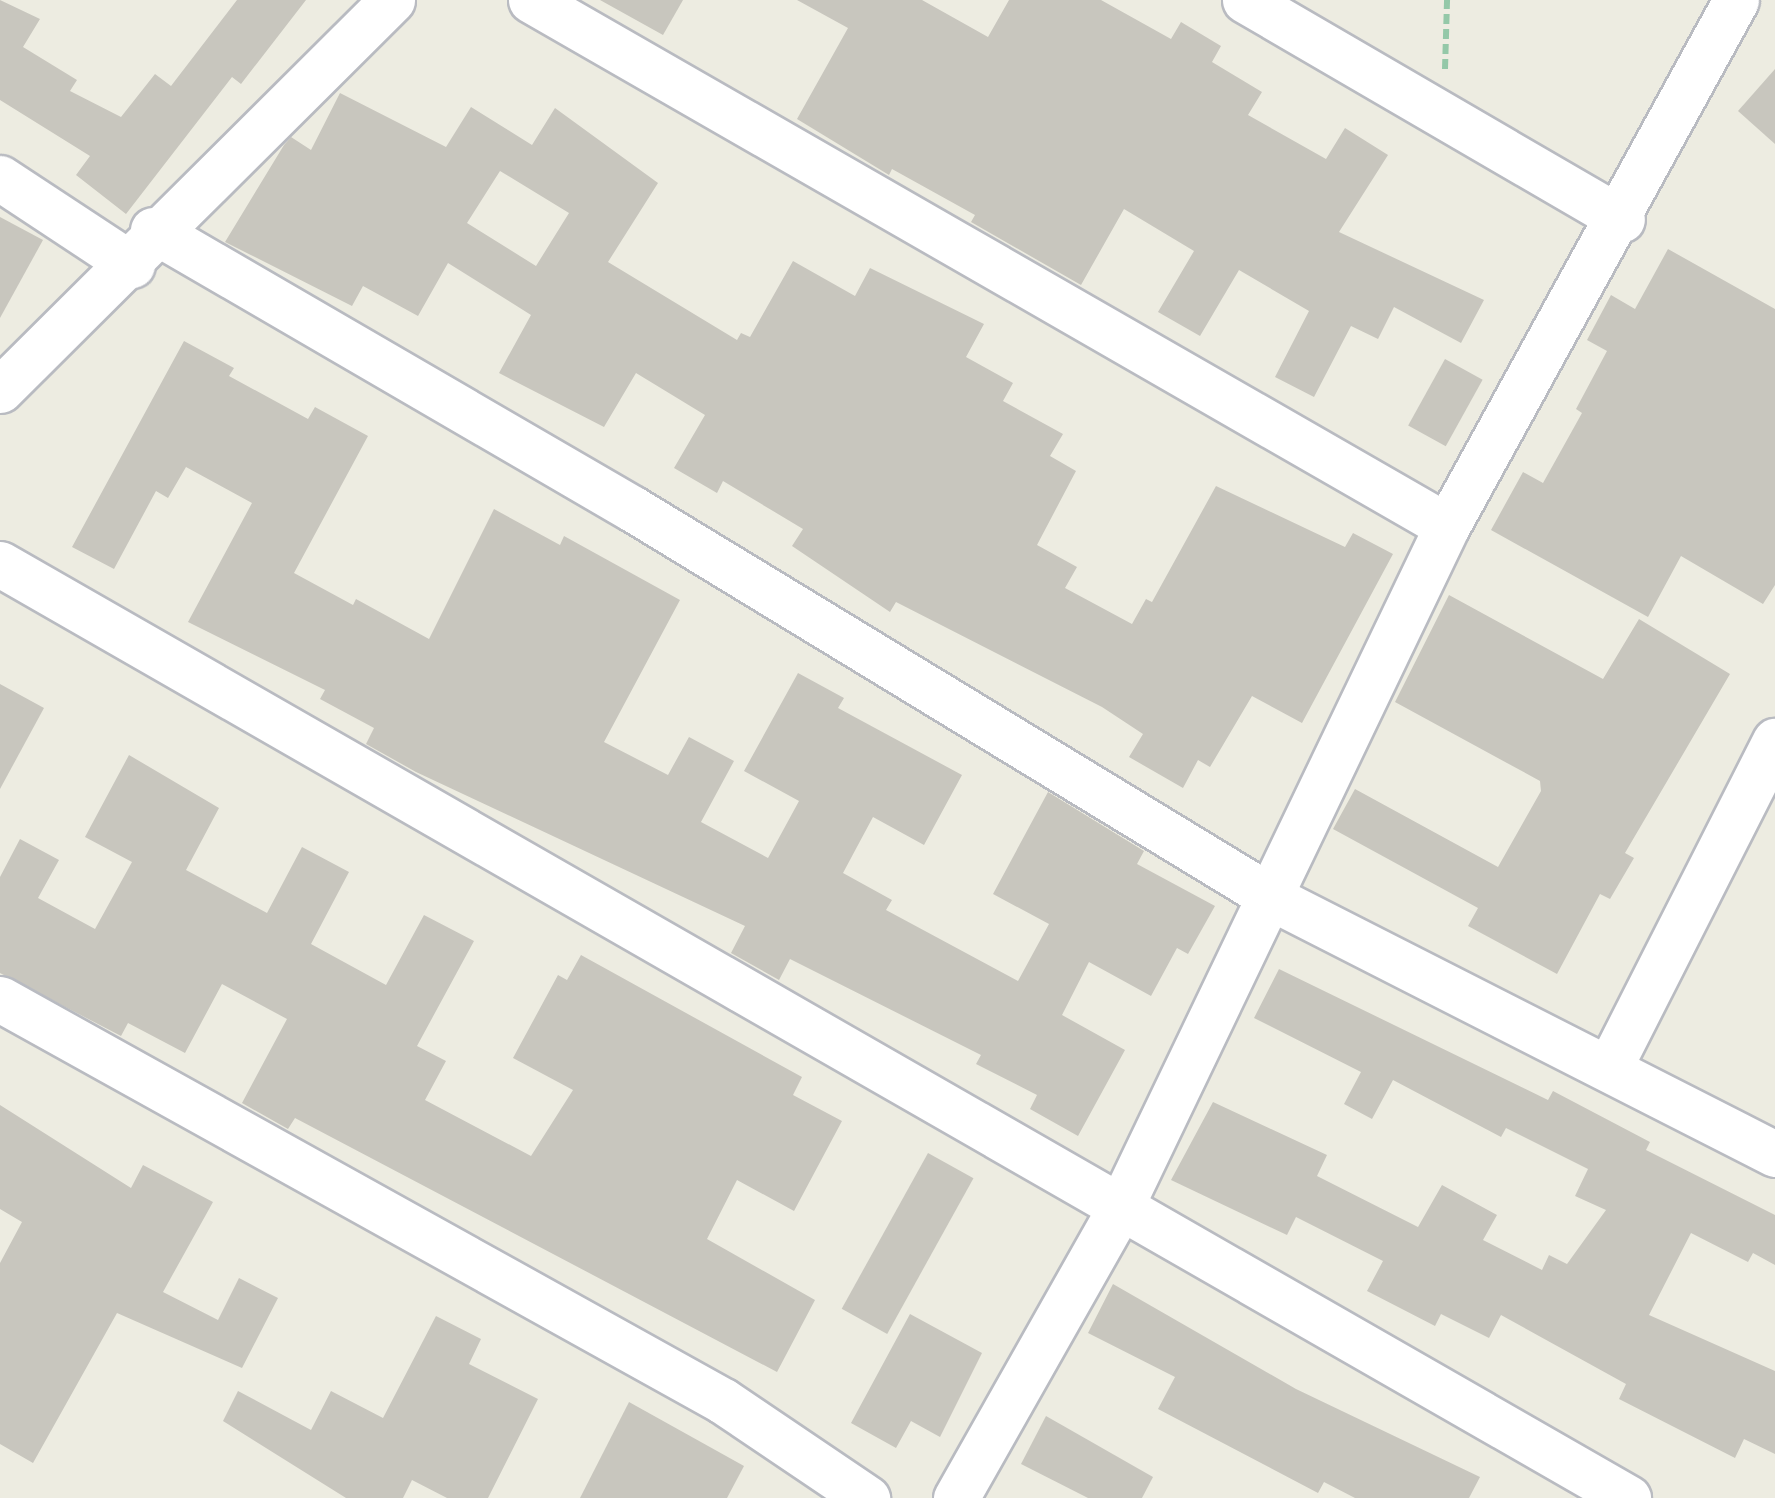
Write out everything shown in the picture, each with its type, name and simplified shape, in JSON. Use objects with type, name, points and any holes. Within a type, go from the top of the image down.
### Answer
[{"type":"street","points":[[0,390],[392,0]]},
{"type":"street","points":[[531,0],[1446,526]]},
{"type":"street","points":[[1245,0],[1622,219]]},
{"type":"street","points":[[956,1498],[1120,1210],[1274,900],[1344,732],[1446,526],[1622,219],[1736,0]]},
{"type":"street","points":[[0,178],[143,247],[1274,900],[1775,1154]]},
{"type":"street","points":[[0,564],[1628,1498]]},
{"type":"street","points":[[1609,1068],[1775,742]]},
{"type":"street","points":[[0,999],[723,1401],[867,1498]]},
{"type":"path","points":[[1446,0],[1448,115]]},
{"type":"building","points":[[0,0],[40,19],[23,47],[77,80],[70,91],[121,117],[155,74],[171,86],[237,0],[306,0],[241,84],[232,77],[126,214],[76,175],[90,156],[0,100]]},
{"type":"building","points":[[600,0],[683,0],[663,35]]},
{"type":"building","points":[[797,0],[922,0],[988,37],[1009,0],[1101,0],[1171,39],[1181,22],[1221,46],[1212,62],[1262,92],[1248,115],[1326,159],[1345,128],[1388,155],[1339,232],[1484,300],[1461,343],[1394,307],[1378,339],[1351,326],[1314,397],[1275,377],[1309,311],[1239,270],[1200,336],[1158,312],[1194,251],[1124,209],[1081,285],[971,222],[975,215],[892,169],[889,175],[797,119],[848,28]]},
{"type":"building","points":[[1775,69],[1775,144],[1738,111]]},
{"type":"building","points":[[340,93],[446,147],[471,107],[532,145],[555,108],[658,183],[608,262],[737,340],[741,333],[750,337],[793,261],[855,296],[870,268],[984,324],[966,357],[1013,383],[1003,401],[1063,434],[1050,456],[1076,471],[1037,545],[1077,567],[1065,588],[1132,624],[1146,599],[1152,602],[1216,486],[1345,547],[1353,533],[1393,554],[1302,723],[1252,696],[1210,767],[1198,760],[1183,788],[1129,757],[1143,734],[1102,707],[896,602],[890,612],[792,546],[803,529],[723,481],[717,493],[674,468],[705,415],[636,373],[604,427],[499,373],[531,315],[448,263],[418,316],[363,286],[352,306],[225,242],[291,137],[311,150]],"holes":[[[500,171],[569,213],[536,266],[467,223]]]},
{"type":"building","points":[[0,217],[43,240],[0,318]]},
{"type":"building","points":[[1668,249],[1775,309],[1775,585],[1763,604],[1681,556],[1648,617],[1491,530],[1523,472],[1543,483],[1582,413],[1576,409],[1607,351],[1587,340],[1611,295],[1635,309]]},
{"type":"building","points":[[184,341],[234,368],[229,376],[308,419],[315,407],[368,436],[294,573],[353,605],[356,599],[429,639],[494,509],[560,545],[564,536],[680,600],[604,742],[668,775],[689,737],[734,761],[701,822],[768,858],[799,801],[744,771],[798,673],[844,698],[838,708],[962,775],[924,845],[873,817],[843,873],[892,900],[886,910],[1018,981],[1049,924],[993,894],[1048,792],[1144,851],[1137,864],[1215,906],[1188,954],[1177,948],[1151,996],[1089,962],[1062,1015],[1125,1050],[1078,1136],[1030,1109],[1037,1095],[976,1064],[981,1055],[790,959],[779,980],[731,953],[745,926],[416,772],[366,744],[374,728],[320,699],[325,690],[188,622],[252,503],[186,467],[168,498],[156,491],[114,569],[72,547]]},
{"type":"building","points":[[1445,359],[1483,380],[1446,446],[1408,425]]},
{"type":"building","points":[[1449,595],[1603,679],[1639,619],[1730,674],[1625,853],[1634,858],[1610,899],[1600,894],[1557,974],[1468,926],[1478,908],[1333,829],[1355,789],[1498,867],[1541,791],[1540,781],[1395,702]]},
{"type":"building","points":[[0,684],[44,708],[0,789]]},
{"type":"building","points":[[129,755],[219,808],[186,870],[267,913],[302,847],[349,872],[311,944],[386,985],[424,915],[474,941],[417,1046],[446,1061],[425,1100],[531,1156],[573,1090],[513,1058],[558,975],[567,980],[581,955],[802,1077],[793,1095],[842,1121],[794,1211],[737,1180],[707,1239],[815,1300],[777,1372],[295,1118],[288,1129],[242,1103],[287,1019],[222,984],[185,1053],[128,1023],[121,1036],[0,973],[0,877],[20,839],[59,860],[38,898],[95,929],[132,862],[85,837]]},
{"type":"building","points":[[1279,969],[1548,1100],[1553,1091],[1650,1142],[1646,1150],[1775,1215],[1775,1265],[1753,1253],[1748,1262],[1691,1233],[1649,1315],[1775,1371],[1775,1454],[1744,1439],[1735,1458],[1619,1399],[1626,1384],[1501,1315],[1489,1338],[1441,1314],[1435,1326],[1367,1291],[1383,1261],[1296,1217],[1287,1235],[1171,1180],[1213,1102],[1327,1155],[1317,1176],[1418,1227],[1442,1185],[1497,1215],[1483,1240],[1542,1270],[1549,1255],[1567,1264],[1606,1210],[1575,1196],[1588,1169],[1506,1128],[1501,1137],[1393,1080],[1372,1119],[1344,1104],[1361,1072],[1254,1018]]},
{"type":"building","points":[[0,1105],[131,1188],[143,1165],[213,1202],[163,1292],[218,1320],[239,1278],[278,1298],[242,1368],[117,1313],[33,1463],[0,1444],[0,1263],[22,1222],[0,1209]]},
{"type":"building","points":[[928,1153],[973,1178],[887,1334],[842,1309]]},
{"type":"building","points":[[1113,1284],[1296,1389],[1480,1477],[1469,1498],[1355,1498],[1324,1482],[1318,1493],[1158,1409],[1175,1377],[1088,1333]]},
{"type":"building","points":[[910,1314],[982,1353],[940,1437],[911,1421],[896,1448],[851,1423]]},
{"type":"building","points":[[436,1316],[481,1339],[469,1364],[538,1399],[488,1498],[447,1498],[412,1480],[403,1498],[346,1498],[223,1421],[238,1391],[311,1430],[331,1391],[383,1418]]},
{"type":"building","points":[[629,1402],[744,1466],[727,1498],[580,1498]]},
{"type":"building","points":[[1046,1416],[1153,1477],[1142,1498],[1088,1498],[1021,1464]]}]
